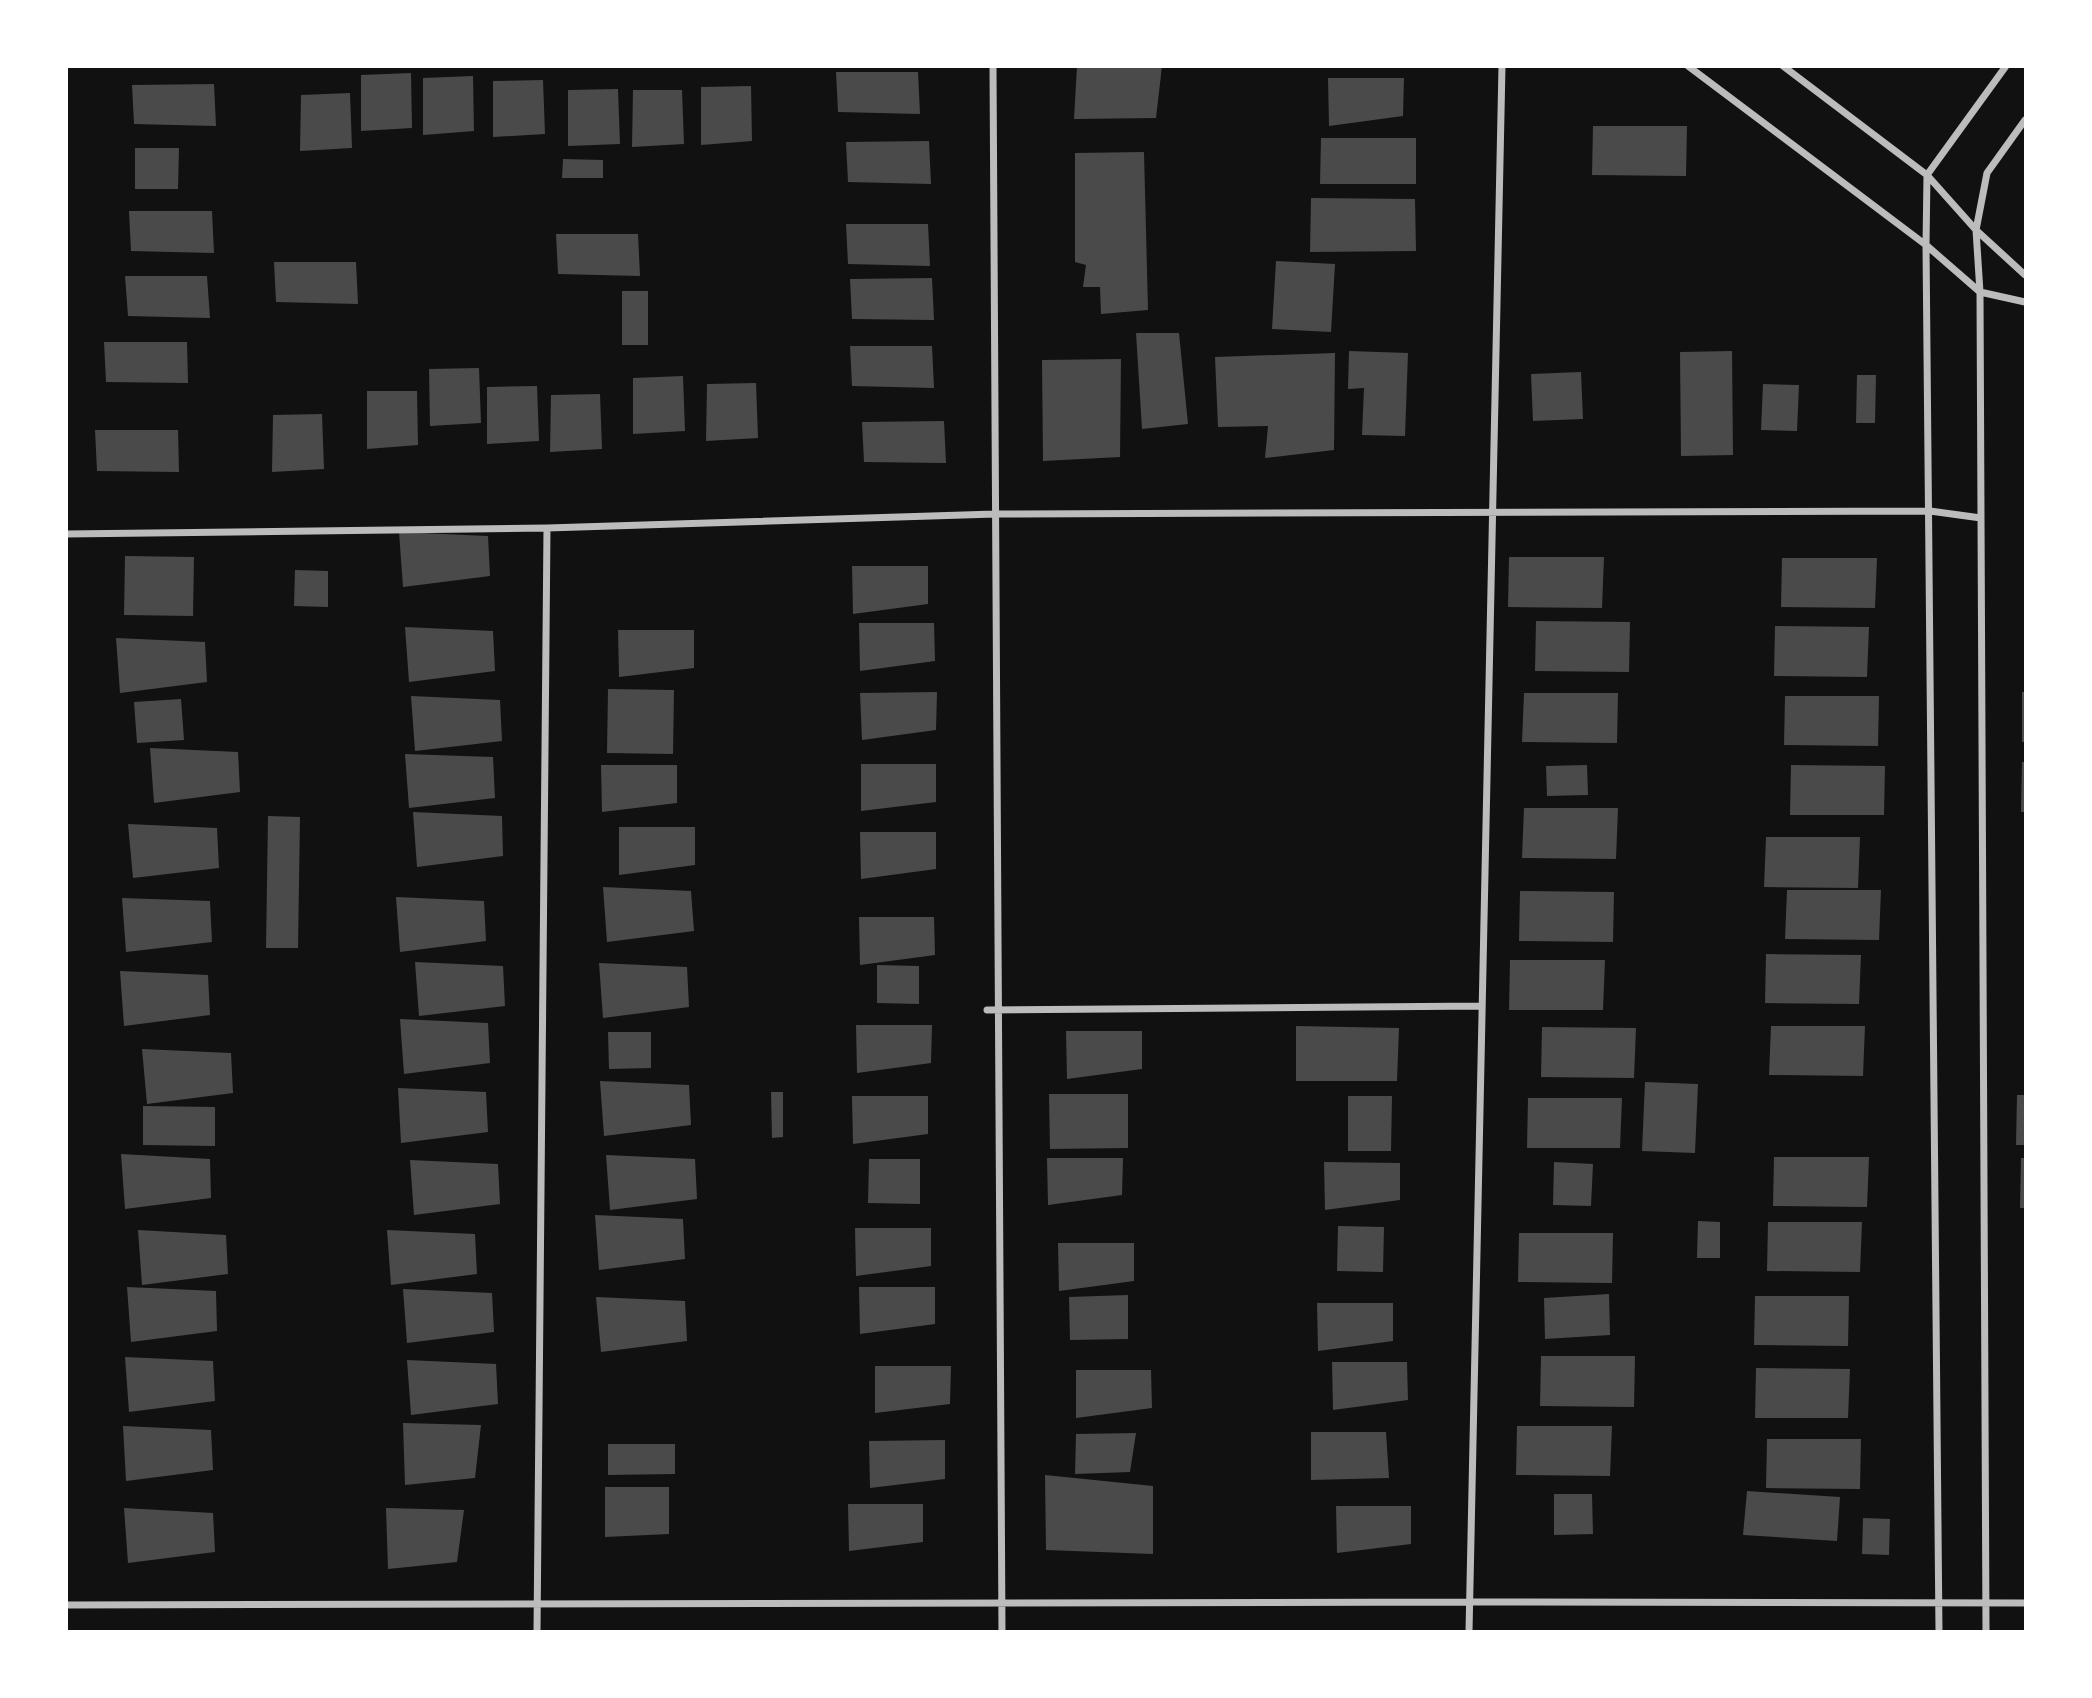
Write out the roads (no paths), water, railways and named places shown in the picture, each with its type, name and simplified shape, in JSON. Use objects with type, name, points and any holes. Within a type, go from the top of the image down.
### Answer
[{"type":"street","points":[[993,66],[1002,1632]]},
{"type":"street","points":[[1469,1632],[1502,66]]},
{"type":"street","points":[[1688,66],[1926,245],[1980,292],[2025,302]]},
{"type":"street","points":[[1783,66],[1927,175],[1976,230],[2025,275]]},
{"type":"street","points":[[1939,1632],[1927,175],[2006,66]]},
{"type":"street","points":[[1986,1632],[1980,292],[1976,230],[1987,173],[2025,120]]},
{"type":"street","points":[[66,534],[547,528],[995,514],[1930,511],[1981,518]]},
{"type":"street","points":[[537,1632],[547,528]]},
{"type":"street","points":[[987,1010],[1482,1006]]},
{"type":"street","points":[[66,1605],[2025,1603]]}]
